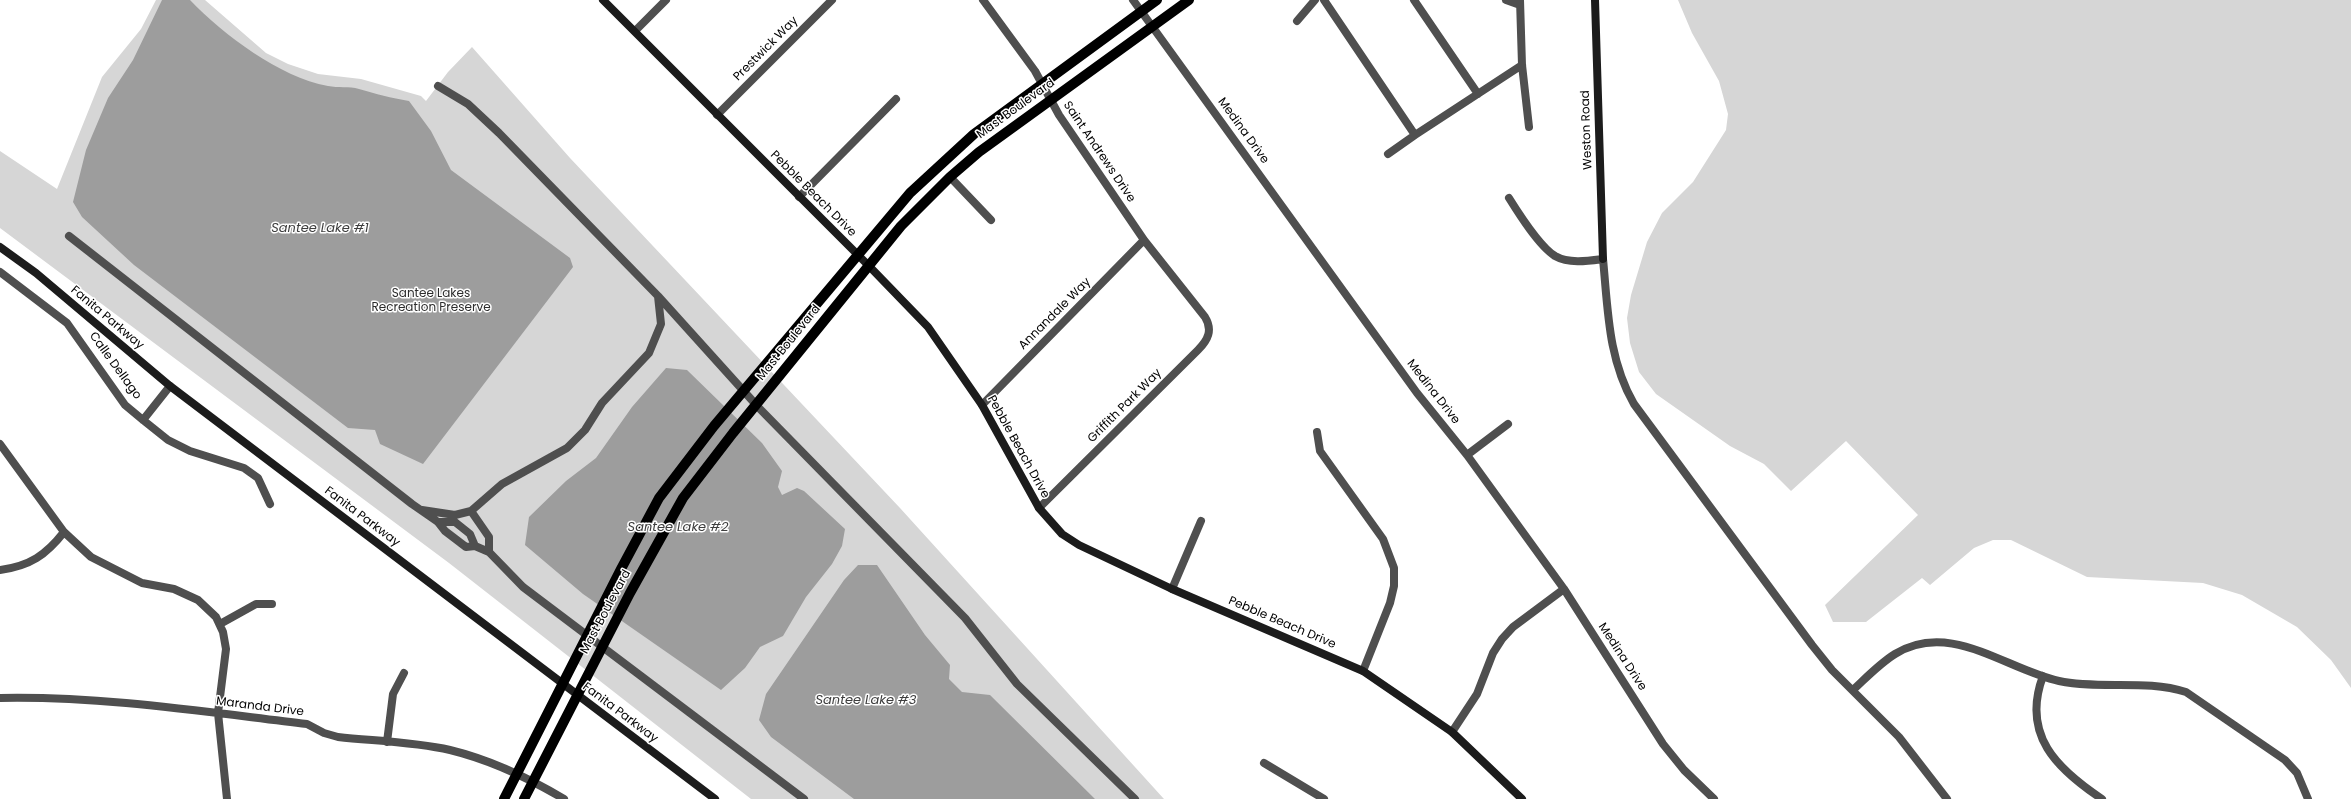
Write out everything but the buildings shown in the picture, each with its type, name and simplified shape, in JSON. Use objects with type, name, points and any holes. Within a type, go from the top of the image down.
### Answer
[{"type":"main road","name":"Mast Boulevard","points":[[504,799],[578,652],[659,498],[714,426],[793,333],[857,254],[910,193],[968,139],[1157,0]]},
{"type":"main road","name":"Mast Boulevard","points":[[524,799],[630,593],[683,498],[901,226],[950,177],[979,152],[1189,0]]},
{"type":"street","name":"Pebble Beach Drive","points":[[603,0],[928,327],[982,405],[1039,508],[1062,534],[1078,545],[1172,589],[1363,671],[1452,732],[1522,799]]},
{"type":"street","points":[[635,31],[666,0]]},
{"type":"street","name":"Prestwick Way","points":[[717,115],[832,0]]},
{"type":"street","name":"Saint Andrews Drive","points":[[983,0],[1042,84],[1050,100],[1144,240],[1201,313]]},
{"type":"street","name":"Medina Drive","points":[[1133,0],[1417,393],[1468,454],[1564,589],[1663,744],[1684,770],[1714,799]]},
{"type":"street","points":[[1297,21],[1315,0]]},
{"type":"street","points":[[1324,0],[1415,135]]},
{"type":"street","points":[[1414,0],[1478,94]]},
{"type":"street","points":[[1506,0],[1520,3],[1522,65],[1529,127]]},
{"type":"street","name":"Weston Road","points":[[1596,0],[1603,259]]},
{"type":"street","points":[[1388,154],[1522,65]]},
{"type":"street","points":[[438,86],[468,104],[494,128],[658,296],[759,408],[965,618],[1017,684],[1135,799]]},
{"type":"street","points":[[799,197],[896,100]]},
{"type":"street","points":[[950,177],[992,220]]},
{"type":"street","points":[[1509,198],[1545,247],[1555,256],[1582,262],[1603,259],[1613,354],[1621,380],[1634,404],[1812,645],[1832,670],[1899,737],[1946,799]]},
{"type":"street","points":[[69,236],[419,509],[438,522],[445,532],[466,547],[475,546],[489,552],[523,587],[804,799]]},
{"type":"street","name":"Annandale Way","points":[[982,405],[1144,240]]},
{"type":"street","name":"Fanita Parkway","points":[[0,247],[36,273],[170,386],[715,799]]},
{"type":"street","name":"Calle Dellago","points":[[0,272],[67,323],[125,405],[168,440],[190,451],[244,468],[258,478],[270,504]]},
{"type":"street","points":[[419,509],[455,515],[471,511],[502,484],[567,448],[585,430],[602,403],[649,353],[660,324],[658,296]]},
{"type":"street","name":"Griffith Park Way","points":[[1039,508],[1205,343],[1209,335],[1209,326],[1201,313]]},
{"type":"street","points":[[143,420],[170,386]]},
{"type":"street","points":[[1468,454],[1508,424]]},
{"type":"street","points":[[1317,432],[1320,451],[1383,539],[1394,568],[1394,586],[1390,603],[1363,671]]},
{"type":"street","points":[[0,444],[64,532],[91,557],[142,583],[174,589],[198,600],[211,610],[220,624],[226,649],[218,713],[227,799]]},
{"type":"street","points":[[471,511],[489,537],[489,552]]},
{"type":"street","points":[[1172,589],[1201,521]]},
{"type":"street","points":[[438,522],[455,522],[470,534],[475,546]]},
{"type":"street","points":[[0,570],[32,561],[49,550],[64,532]]},
{"type":"street","points":[[1452,732],[1477,694],[1493,653],[1502,639],[1513,628],[1564,589]]},
{"type":"street","points":[[220,624],[256,604],[272,604]]},
{"type":"street","points":[[1853,690],[1896,653],[1914,646],[1933,642],[1963,645],[2060,681],[2103,685],[2158,686],[2186,692],[2285,760],[2297,774],[2308,799]]},
{"type":"street","points":[[387,742],[393,694],[404,673]]},
{"type":"street","points":[[2044,676],[2038,690],[2037,711],[2044,743],[2065,772],[2102,799]]},
{"type":"street","name":"Maranda Drive","points":[[0,698],[124,702],[307,724],[324,733],[338,737],[449,750],[484,760],[518,773],[564,799]]},
{"type":"street","points":[[1264,763],[1324,799]]},
{"type":"green space","name":"Santee Lakes Recreation Preserve","points":[[156,0],[205,0],[266,53],[288,64],[318,74],[361,79],[421,96],[426,101],[448,72],[472,47],[570,158],[900,508],[1164,799],[751,799],[449,563],[0,228],[0,151],[57,189],[102,77],[141,29]]},
{"type":"green space","points":[[1678,0],[2351,0],[2351,688],[2331,660],[2297,627],[2242,595],[2203,583],[2087,577],[2011,540],[1993,540],[1974,548],[1930,585],[1922,578],[1866,622],[1833,622],[1825,605],[1918,515],[1846,441],[1791,491],[1764,464],[1730,446],[1656,394],[1639,372],[1630,343],[1627,318],[1631,295],[1647,242],[1662,213],[1693,182],[1726,130],[1728,114],[1719,81],[1692,33]]},
{"type":"water","name":"Santee Lake #1","points":[[162,0],[190,0],[219,27],[253,53],[291,74],[328,86],[355,88],[409,101],[431,131],[451,170],[570,258],[573,267],[423,464],[380,444],[375,430],[348,428],[134,265],[82,217],[73,202],[86,150],[108,98],[133,60]]},
{"type":"water","name":"Santee Lake #2","points":[[666,368],[687,370],[762,443],[782,471],[778,487],[782,495],[797,488],[804,491],[845,529],[842,546],[832,564],[806,597],[783,636],[760,647],[745,668],[721,690],[583,594],[525,545],[529,517],[566,481],[596,458],[632,407]]},
{"type":"water","name":"Santee Lake #3","points":[[858,565],[877,565],[925,635],[950,665],[949,679],[962,692],[990,695],[1095,799],[854,799],[771,737],[759,720],[766,694],[844,580]]}]
